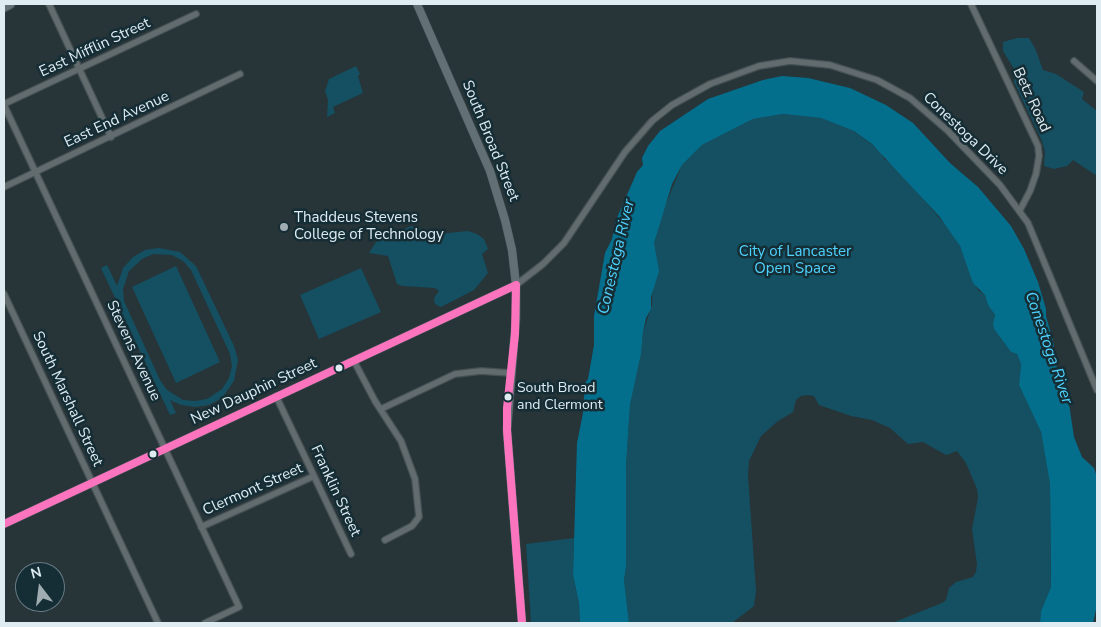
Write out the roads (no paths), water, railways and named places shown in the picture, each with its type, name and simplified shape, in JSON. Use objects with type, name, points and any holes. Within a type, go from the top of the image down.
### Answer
[{"type":"main road","points":[[4,7],[10,4]]},
{"type":"main road","name":"South Broad Street","points":[[418,4],[490,170],[507,228],[516,285],[515,334],[510,373],[508,437],[522,623]]},
{"type":"street","points":[[49,4],[111,137]]},
{"type":"street","name":"Betz Road","points":[[971,4],[1038,146],[1039,156],[1036,174],[1020,210]]},
{"type":"street","name":"East Mifflin Street","points":[[4,105],[196,14]]},
{"type":"street","points":[[1074,61],[1097,81]]},
{"type":"street","name":"Conestoga Drive","points":[[516,285],[543,264],[564,244],[625,152],[643,130],[664,110],[710,84],[759,66],[778,62],[804,62],[830,66],[877,80],[898,90],[948,131],[1000,184],[1020,210],[1046,264],[1097,390]]},
{"type":"street","name":"East End Avenue","points":[[4,187],[240,74]]},
{"type":"street","name":"Stevens Avenue","points":[[4,105],[239,608],[205,623]]},
{"type":"street","name":"New Dauphin Street","points":[[4,524],[516,285]]},
{"type":"street","name":"South Marshall Street","points":[[4,294],[158,623]]},
{"type":"street","points":[[354,361],[401,441],[415,479],[419,517],[412,526],[385,540]]},
{"type":"street","points":[[381,409],[455,374],[481,370],[510,373]]},
{"type":"street","name":"Franklin Street","points":[[276,396],[351,554]]},
{"type":"street","name":"Clermont Street","points":[[202,527],[314,476]]},
{"type":"water","name":"Conestoga River","points":[[782,76],[808,78],[850,88],[886,105],[913,123],[950,163],[978,187],[1011,226],[1024,249],[1038,282],[1054,345],[1052,352],[1058,371],[1056,378],[1068,397],[1074,437],[1082,457],[1094,468],[1097,477],[1097,605],[1093,623],[1040,623],[1041,611],[1051,587],[1050,484],[1041,432],[1019,385],[1021,364],[1017,354],[1011,352],[994,329],[995,315],[988,305],[985,295],[973,283],[960,246],[939,216],[872,144],[854,131],[821,118],[783,114],[753,119],[702,145],[682,165],[672,184],[654,243],[659,271],[651,297],[651,309],[646,318],[641,354],[630,405],[626,466],[626,567],[624,580],[629,623],[580,623],[579,603],[573,575],[577,443],[583,413],[585,383],[588,379],[594,345],[594,316],[605,253],[612,239],[616,220],[637,172],[643,165],[642,158],[648,146],[660,131],[708,99],[763,80]]},
{"type":"place","name":"Thaddeus Stevens College of Technology","points":[[284,227]]},
{"type":"place","name":"South Broad and Clermont","points":[[508,397]]},
{"type":"park label","name":"City of Lancaster Open Space","points":[[795,260]]}]
